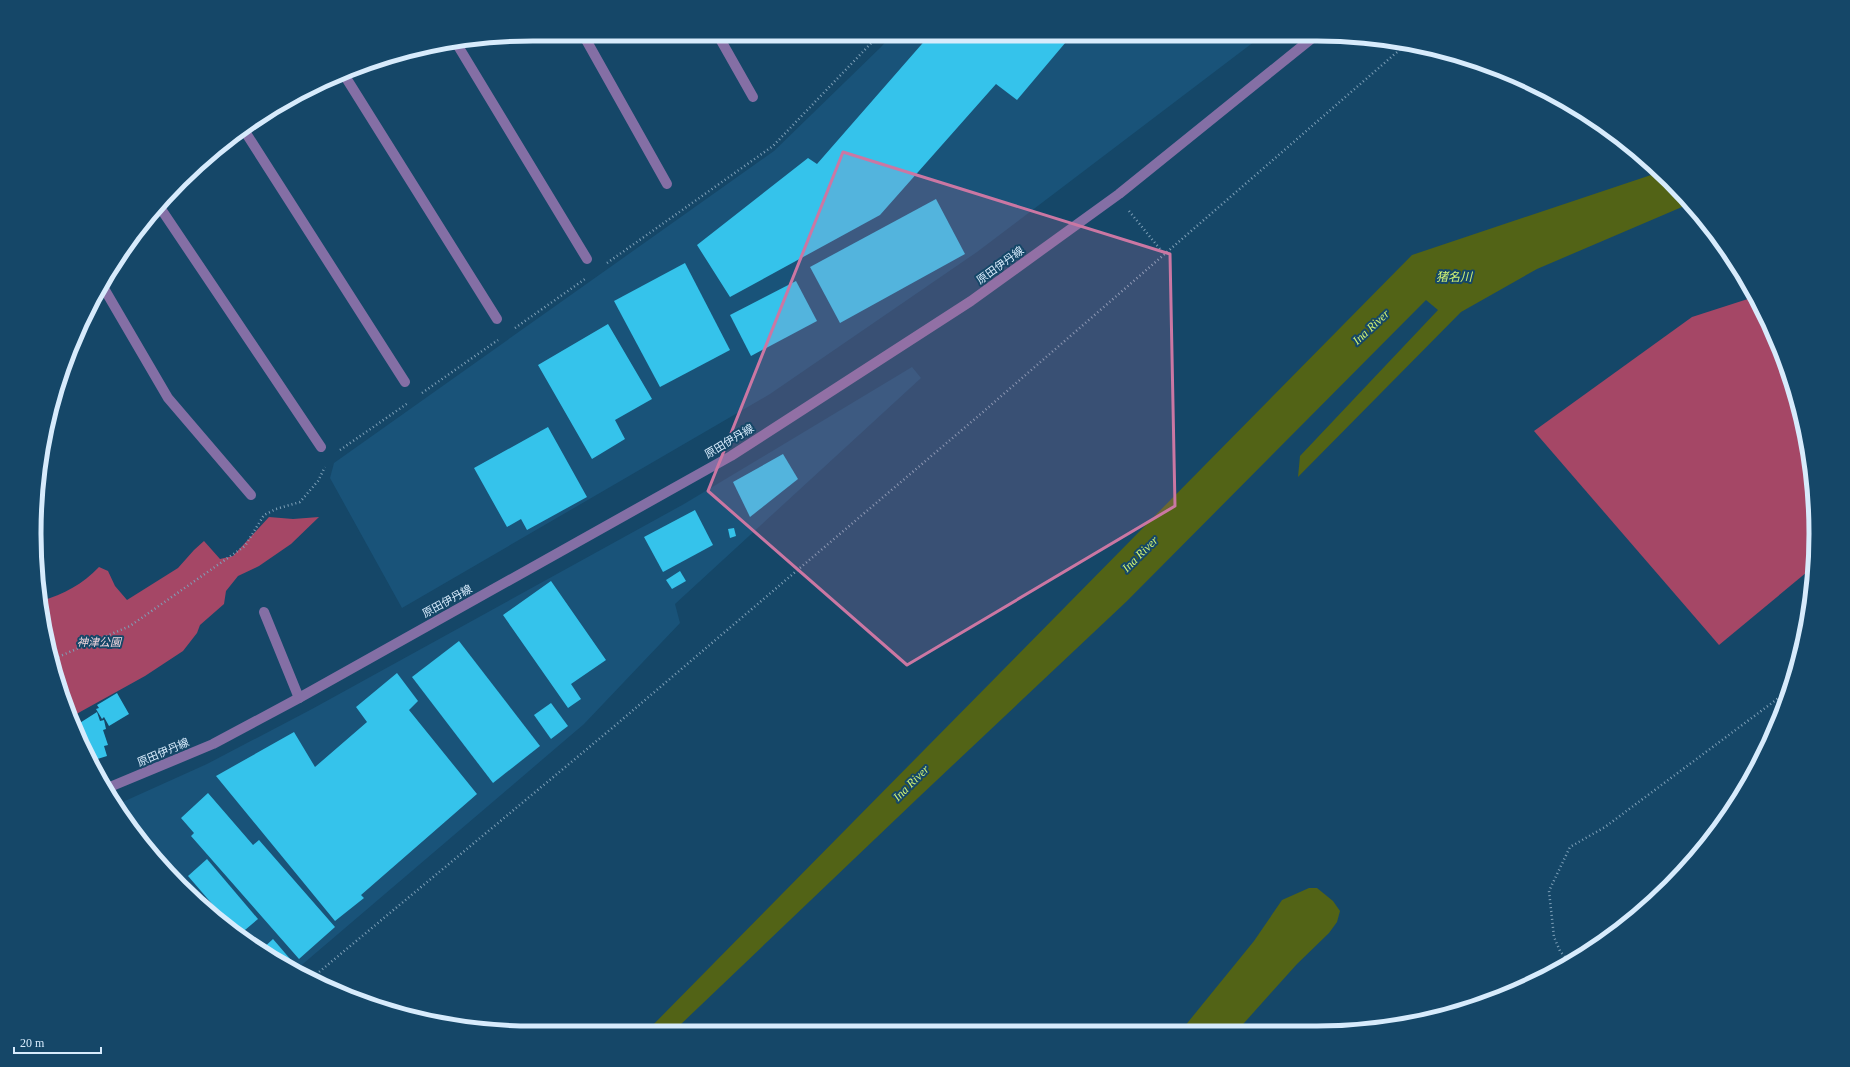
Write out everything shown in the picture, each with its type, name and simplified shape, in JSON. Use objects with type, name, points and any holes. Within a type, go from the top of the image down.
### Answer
[{"type":"street","points":[[587,41],[667,184]]},
{"type":"street","points":[[721,41],[753,97]]},
{"type":"street","name":"原田伊丹線","points":[[111,786],[213,744],[299,698],[730,456],[971,300],[1119,194],[1309,41]]},
{"type":"street","points":[[458,47],[587,259]]},
{"type":"street","points":[[346,78],[497,319]]},
{"type":"street","points":[[246,134],[405,382]]},
{"type":"street","points":[[162,210],[321,447]]},
{"type":"street","points":[[105,290],[149,363],[150,368],[168,398],[251,495]]},
{"type":"street","points":[[264,612],[299,698]]},
{"type":"path","points":[[601,268],[773,146],[873,41]]},
{"type":"path","points":[[316,975],[629,714],[984,412],[1401,48]]},
{"type":"path","points":[[1128,209],[1164,254]]},
{"type":"path","points":[[510,331],[588,277]]},
{"type":"path","points":[[420,395],[504,336]]},
{"type":"path","points":[[336,454],[413,399]]},
{"type":"path","points":[[57,657],[130,626],[245,546],[264,515],[276,509],[300,502],[318,481],[326,464]]},
{"type":"path","points":[[1566,958],[1560,951],[1554,937],[1548,891],[1570,847],[1605,827],[1782,696]]},
{"type":"highlighted area","points":[[843,152],[1170,254],[1175,506],[907,665],[708,491]]},
{"type":"shaded area","points":[[886,41],[1255,41],[977,252],[770,394],[402,608],[330,478],[334,463],[774,151]]},
{"type":"shaded area","points":[[912,367],[921,378],[675,604],[680,623],[584,724],[300,967],[260,943],[234,924],[185,882],[163,858],[121,803],[207,764],[312,709],[684,504]]},
{"type":"green space","points":[[1749,299],[1772,345],[1783,375],[1800,437],[1808,501],[1809,534],[1807,572],[1719,645],[1534,431],[1692,317]]},
{"type":"green space","name":"神津公園","points":[[269,517],[293,519],[319,517],[291,544],[259,566],[238,576],[226,591],[224,604],[200,625],[197,633],[183,651],[145,676],[75,715],[58,661],[50,630],[45,600],[73,588],[99,567],[108,571],[115,586],[127,600],[178,568],[204,541],[220,559],[233,556]]},
{"type":"water","name":"猪名川","points":[[1653,174],[1684,206],[1537,269],[1461,312],[1298,477],[1300,456],[1438,310],[1426,300],[1127,601],[679,1026],[652,1026],[1412,255]]},
{"type":"water","points":[[1309,888],[1317,888],[1333,901],[1340,911],[1337,922],[1329,933],[1297,964],[1241,1026],[1185,1026],[1254,941],[1282,900]]},
{"type":"building","points":[[925,41],[1067,41],[1017,100],[996,84],[880,215],[730,297],[697,245],[808,158],[817,164]]},
{"type":"building","points":[[936,199],[965,254],[840,323],[810,267]]},
{"type":"building","points":[[685,263],[730,350],[660,387],[614,301]]},
{"type":"building","points":[[796,281],[817,321],[751,356],[730,315]]},
{"type":"building","points":[[608,324],[652,399],[615,420],[625,439],[592,459],[538,365]]},
{"type":"building","points":[[548,427],[587,497],[527,530],[521,519],[507,527],[474,468]]},
{"type":"building","points":[[783,454],[798,479],[750,517],[733,482]]},
{"type":"building","points":[[695,510],[713,545],[663,572],[644,537]]},
{"type":"building","points":[[734,528],[736,536],[730,538],[728,529]]},
{"type":"building","points":[[680,571],[686,581],[672,589],[666,580]]},
{"type":"building","points":[[551,581],[606,660],[571,684],[581,699],[568,708],[503,615]]},
{"type":"building","points":[[459,641],[540,746],[493,783],[412,677]]},
{"type":"building","points":[[397,673],[418,701],[409,710],[477,794],[361,895],[364,898],[335,921],[216,776],[294,732],[315,767],[367,722],[356,707]]},
{"type":"building","points":[[117,693],[129,714],[109,726],[104,717],[102,719],[96,709],[99,708],[97,705]]},
{"type":"building","points":[[551,703],[568,726],[551,739],[534,715]]},
{"type":"building","points":[[97,712],[100,721],[104,720],[106,729],[103,730],[108,745],[104,746],[107,756],[96,759],[79,724]]},
{"type":"building","points":[[208,793],[253,845],[259,840],[335,927],[299,959],[191,836],[194,833],[181,818]]},
{"type":"building","points":[[207,859],[258,919],[244,931],[219,912],[188,876]]},
{"type":"building","points":[[273,939],[291,960],[289,961],[287,960],[265,946]]},
{"type":"water label","name":"Ina River","points":[[1371,327]]},
{"type":"water label","name":"Ina River","points":[[1140,554]]},
{"type":"water label","name":"Ina River","points":[[911,783]]}]
